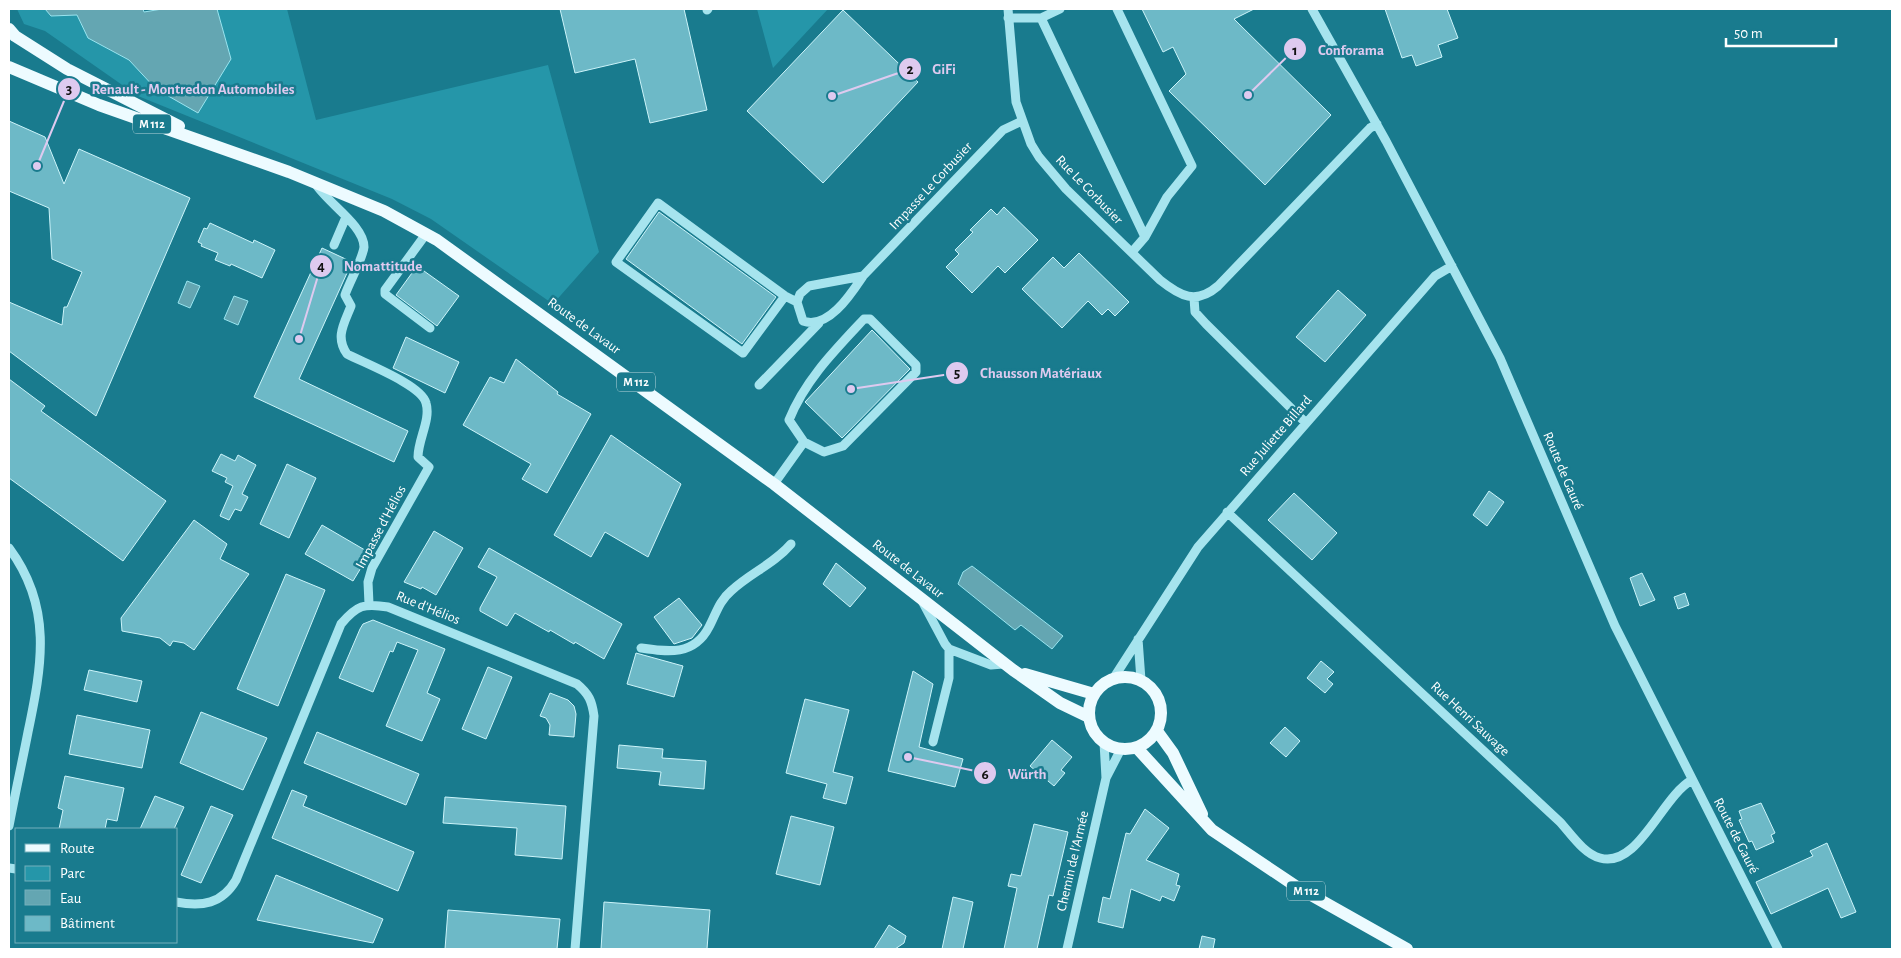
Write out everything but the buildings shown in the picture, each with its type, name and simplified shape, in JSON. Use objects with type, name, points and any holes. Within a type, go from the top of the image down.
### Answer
[{"type":"main road","name":"Route de Lavaur","points":[[9,29],[15,36],[67,69],[143,109],[226,148]]},
{"type":"main road","name":"Route de Lavaur","points":[[9,67],[99,106],[226,148],[315,182],[384,210],[426,234],[472,264],[774,484],[1008,667],[1060,703],[1089,717]]},
{"type":"main road","name":"Route de Lavaur","points":[[1008,667],[1094,694]]},
{"type":"main road","points":[[1122,676],[1141,680],[1153,689],[1160,702],[1162,717],[1157,731],[1149,741],[1137,748],[1121,749],[1104,742],[1094,732],[1089,717],[1094,694],[1102,685],[1113,678],[1122,676]]},
{"type":"main road","points":[[1157,731],[1174,756],[1208,827]]},
{"type":"main road","name":"M 112","points":[[1137,748],[1208,827],[1297,887],[1407,949]]},
{"type":"street","points":[[1008,13],[1040,18],[1060,9]]},
{"type":"street","points":[[1117,9],[1192,166],[1166,197],[1144,237],[1132,252]]},
{"type":"street","name":"Route de Gauré","points":[[1312,9],[1377,124],[1516,392],[1615,626],[1778,949]]},
{"type":"street","name":"Rue Le Corbusier","points":[[1008,13],[1014,83],[1022,121],[1031,144],[1053,175],[1173,291],[1194,298]]},
{"type":"street","points":[[1040,18],[1144,237]]},
{"type":"street","name":"Impasse Le Corbusier","points":[[759,385],[819,323],[830,315],[863,276],[1003,130],[1022,121]]},
{"type":"street","points":[[1306,423],[1195,312],[1194,298],[1210,293],[1218,286],[1370,128],[1377,124]]},
{"type":"street","points":[[315,182],[322,194],[346,217],[334,245]]},
{"type":"street","points":[[785,296],[742,353],[616,262],[658,203],[785,296],[798,302]]},
{"type":"street","name":"Impasse d'Hélios","points":[[346,217],[361,232],[364,248],[345,294],[351,306],[340,334],[341,345],[347,354],[417,390],[426,403],[425,422],[418,445],[418,457],[429,467],[372,568],[368,582],[369,604]]},
{"type":"street","points":[[426,234],[385,290],[385,294],[430,328]]},
{"type":"street","name":"Rue Juliette Billard","points":[[1113,678],[1188,562],[1227,512],[1435,276],[1452,266]]},
{"type":"street","points":[[819,323],[810,323],[803,320],[798,302],[800,294],[809,286],[837,283],[863,276]]},
{"type":"street","points":[[870,318],[916,365],[916,372],[843,446],[824,452],[804,442],[789,420],[798,397],[830,356],[864,319],[870,318]]},
{"type":"street","points":[[774,484],[804,442]]},
{"type":"street","name":"Rue Henri Sauvage","points":[[1227,512],[1560,822],[1586,850],[1599,858],[1613,859],[1625,854],[1635,846],[1674,794],[1692,780]]},
{"type":"street","points":[[641,648],[671,652],[684,649],[701,638],[708,628],[718,605],[728,592],[748,576],[779,558],[791,544]]},
{"type":"street","points":[[9,548],[18,560],[35,601],[42,650],[40,677],[11,800],[9,826]]},
{"type":"street","points":[[919,596],[944,644],[949,649],[990,665],[1008,667]]},
{"type":"street","points":[[178,902],[206,905],[228,892],[236,880],[341,624],[359,607],[369,604]]},
{"type":"street","name":"Rue d'Hélios","points":[[369,604],[388,607],[577,684],[587,693],[593,703],[594,716],[575,949]]},
{"type":"street","points":[[1138,639],[1141,680]]},
{"type":"street","points":[[933,742],[949,678],[949,649]]},
{"type":"street","name":"Chemin de l'Armée","points":[[1104,742],[1106,778]]},
{"type":"street","name":"Chemin de l'Armée","points":[[1067,949],[1106,778],[1121,749]]},
{"type":"green space","points":[[17,9],[45,9],[51,16],[77,15],[81,24],[108,49],[129,60],[156,89],[231,59],[217,9],[287,9],[316,120],[548,65],[599,252],[553,304],[431,219],[392,199],[138,96],[45,31],[24,24]]},
{"type":"green space","points":[[757,9],[828,9],[773,68]]},
{"type":"water","points":[[45,9],[143,9],[144,12],[162,9],[217,9],[231,59],[198,113],[156,89],[129,60],[88,38],[77,15],[51,16]]},
{"type":"water","points":[[187,281],[200,286],[190,308],[178,303]]},
{"type":"water","points":[[234,296],[248,301],[238,325],[224,319]]},
{"type":"water","points":[[972,566],[1063,636],[1052,649],[1021,625],[1015,630],[958,584],[963,572]]},
{"type":"place","name":"Conforama","points":[[1248,95]]},
{"type":"place","name":"GiFi","points":[[832,96]]},
{"type":"place","name":"Renault - Montredon Automobiles","points":[[37,166]]},
{"type":"place","name":"Nomattitude","points":[[299,339]]},
{"type":"place","name":"Chausson Matériaux","points":[[851,389]]},
{"type":"place","name":"Würth","points":[[908,757]]}]
